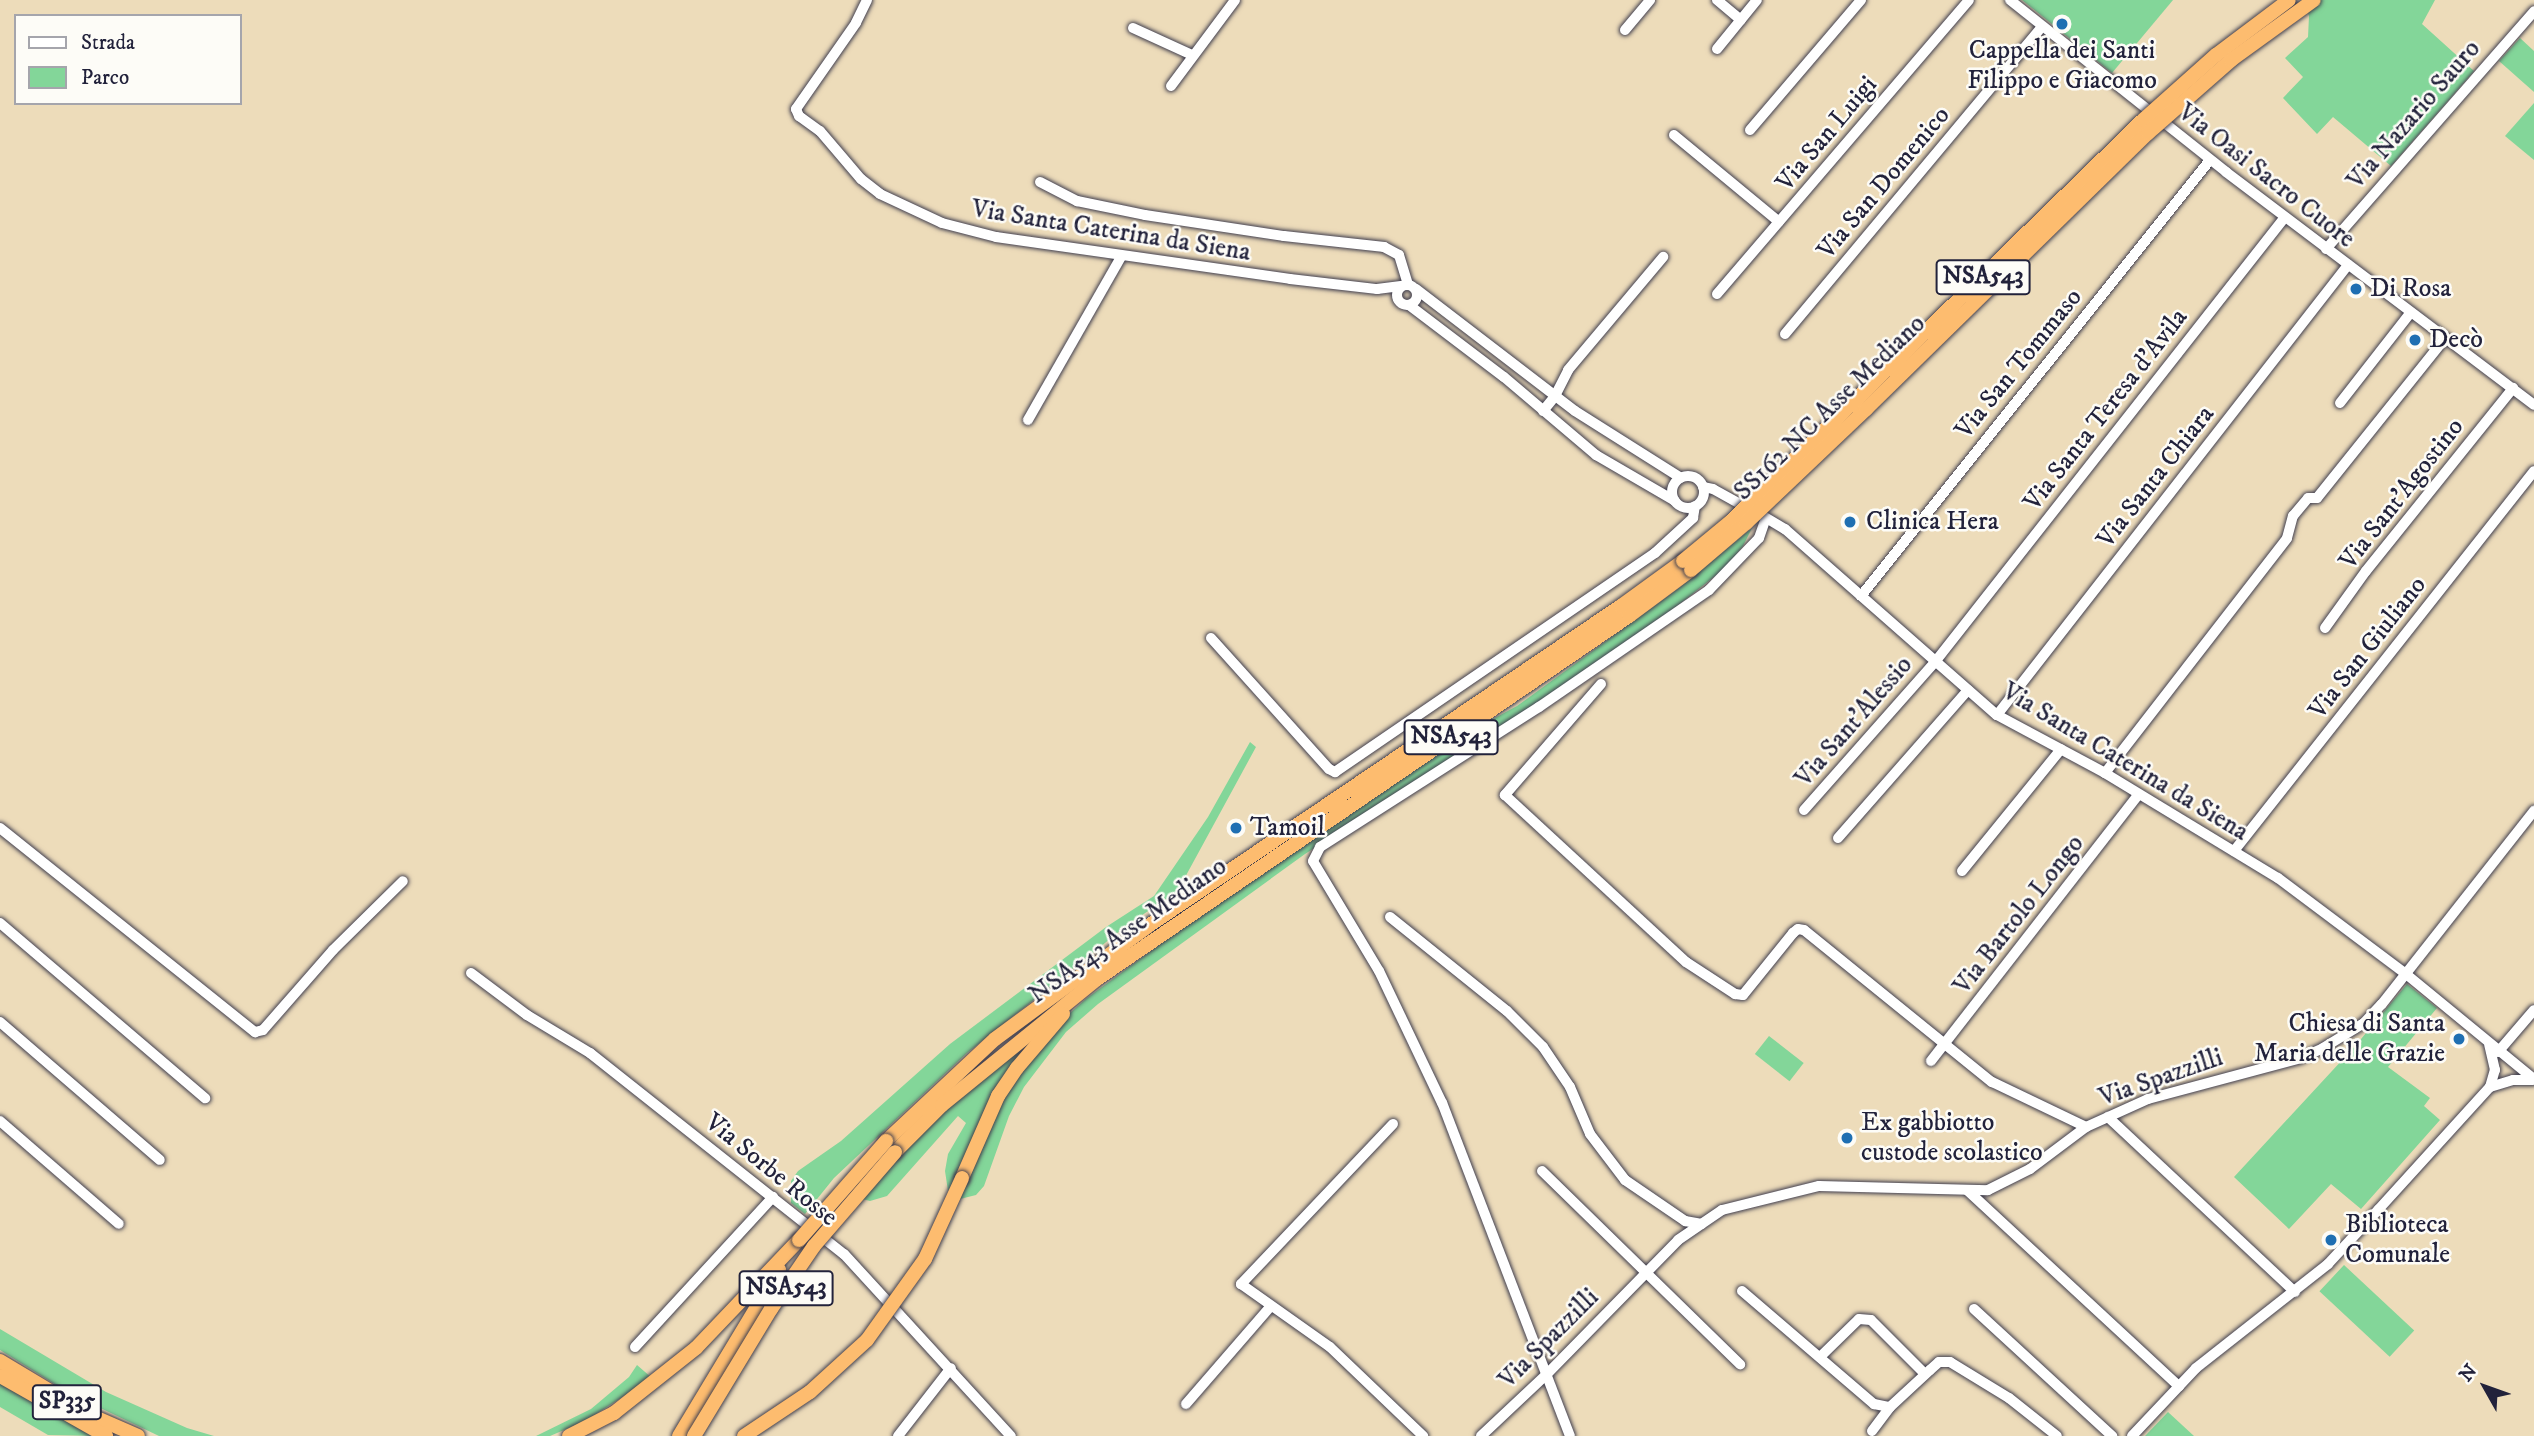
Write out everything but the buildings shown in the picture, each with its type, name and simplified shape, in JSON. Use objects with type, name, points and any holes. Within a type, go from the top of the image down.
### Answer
[{"type":"highway","name":"NSA543 Asse Mediano","points":[[694,1436],[771,1309],[814,1246],[890,1146],[1097,979],[1629,616],[1687,566],[2143,120],[2216,55],[2289,0]]},
{"type":"highway","name":"SS162 NC Asse Mediano","points":[[1195,894],[1621,606],[1687,566],[1746,523],[2148,133],[2231,60],[2314,0]]},
{"type":"highway","name":"NSA543 Asse Mediano","points":[[679,1436],[738,1334],[799,1240],[995,1039],[1195,894]]},
{"type":"highway","name":"NSA543","points":[[744,1436],[810,1392],[867,1340],[925,1259],[992,1109],[1017,1068],[1097,979]]},
{"type":"highway","name":"NSA543","points":[[569,1436],[614,1413],[696,1348],[799,1240]]},
{"type":"highway","name":"SP335","points":[[0,1361],[92,1416],[138,1436]]},
{"type":"highway","name":"SP335","points":[[0,1376],[106,1436]]},
{"type":"street","name":"Via Santa Caterina da Siena","points":[[867,0],[856,23],[796,109],[871,188],[922,215],[968,231],[1121,257],[1377,289]]},
{"type":"street","points":[[1171,86],[1235,0]]},
{"type":"street","points":[[1625,30],[1650,0]]},
{"type":"street","points":[[1717,0],[1741,20]]},
{"type":"street","points":[[1717,49],[1757,0]]},
{"type":"street","points":[[1750,130],[1861,0]]},
{"type":"street","name":"Via San Luigi","points":[[1717,294],[1969,0]]},
{"type":"street","name":"Via Oasi Sacro Cuore","points":[[2010,0],[2210,160],[2534,405]]},
{"type":"street","name":"Via Nazario Sauro","points":[[2326,249],[2534,10]]},
{"type":"street","name":"Via San Domenico","points":[[1785,334],[2042,27]]},
{"type":"street","points":[[1133,28],[1192,55]]},
{"type":"street","points":[[1674,135],[1779,222]]},
{"type":"street","name":"Via San Tommaso","points":[[1861,596],[2210,160]]},
{"type":"street","points":[[1040,182],[1077,201],[1145,215],[1284,236],[1384,247],[1399,255],[1408,287],[1417,299],[1409,305]]},
{"type":"street","name":"Via Santa Teresa d'Avila","points":[[1935,662],[2285,217]]},
{"type":"street","points":[[1028,420],[1121,257]]},
{"type":"street","points":[[1542,411],[1555,396],[1568,369],[1662,257]]},
{"type":"street","name":"Via Santa Chiara","points":[[1997,715],[2348,265]]},
{"type":"street","points":[[1398,299],[1408,287]]},
{"type":"street","points":[[1377,289],[1408,287],[1555,396],[1681,478],[1692,478],[1703,487],[1703,498]]},
{"type":"street","points":[[1377,289],[1409,305],[1441,329],[1611,466],[1684,507],[1695,506]]},
{"type":"street","points":[[2340,403],[2411,312]]},
{"type":"street","points":[[1441,329],[1450,316]]},
{"type":"street","points":[[2105,773],[2287,538],[2293,516],[2308,498],[2318,498],[2445,338]]},
{"type":"street","name":"Via Sant'Agostino","points":[[2325,628],[2366,572],[2513,387]]},
{"type":"street","name":"Via San Giuliano","points":[[2234,851],[2534,471]]},
{"type":"street","points":[[1675,501],[1672,486],[1681,478]]},
{"type":"street","name":"Via Santa Caterina da Siena","points":[[1703,487],[1723,494],[1785,529],[1997,715],[2105,773],[2278,878],[2406,974],[2534,1080]]},
{"type":"street","points":[[1212,638],[1329,769],[1335,772],[1655,554],[1693,518],[1695,506],[1703,498],[1723,494]]},
{"type":"street","points":[[1570,1436],[1466,1163],[1401,1011],[1313,861],[1320,847],[1539,707],[1709,590],[1759,538],[1766,518]]},
{"type":"street","name":"Via Sant'Alessio","points":[[1804,810],[1935,662]]},
{"type":"street","points":[[1601,684],[1504,795],[1686,962],[1735,994],[1743,995],[1749,991],[1793,933],[1798,929],[1804,930],[1992,1083],[2086,1127]]},
{"type":"street","points":[[1838,838],[1968,690]]},
{"type":"street","points":[[1962,871],[2061,748]]},
{"type":"street","name":"Via Bartolo Longo","points":[[1931,1062],[2139,794]]},
{"type":"street","name":"Via Spazzilli","points":[[1480,1436],[1547,1374],[1678,1240],[1722,1210],[1819,1186],[1988,1190],[2030,1169],[2086,1127],[2108,1116],[2148,1099],[2301,1058],[2364,1023],[2406,974],[2534,811]]},
{"type":"street","points":[[0,828],[255,1032],[263,1030],[333,950],[403,881]]},
{"type":"street","points":[[1390,917],[1507,1011],[1543,1047],[1570,1087],[1590,1134],[1625,1180],[1685,1221],[1702,1224]]},
{"type":"street","points":[[0,923],[205,1098]]},
{"type":"street","name":"Via Sorbe Rosse","points":[[471,973],[527,1016],[590,1053],[844,1254],[1011,1436]]},
{"type":"street","points":[[2498,1052],[2534,1010]]},
{"type":"street","points":[[0,1022],[160,1160]]},
{"type":"street","points":[[2487,1042],[2493,1056],[2494,1082]]},
{"type":"street","points":[[2132,1436],[2196,1368],[2328,1264],[2494,1082],[2502,1065],[2510,1062]]},
{"type":"street","points":[[2494,1082],[2534,1080]]},
{"type":"street","points":[[2108,1116],[2295,1292]]},
{"type":"street","points":[[0,1121],[119,1224]]},
{"type":"street","points":[[1393,1124],[1241,1284],[1330,1347],[1423,1436]]},
{"type":"street","points":[[1542,1171],[1740,1364]]},
{"type":"street","points":[[1967,1190],[2179,1386]]},
{"type":"street","points":[[635,1347],[773,1197]]},
{"type":"street","points":[[1742,1291],[1874,1404],[1890,1407]]},
{"type":"street","points":[[1186,1404],[1270,1307]]},
{"type":"street","points":[[1975,1309],[2112,1436]]},
{"type":"street","points":[[1820,1357],[1859,1319],[1871,1321],[1925,1374]]},
{"type":"street","points":[[1872,1431],[1890,1407],[1925,1374],[1939,1362],[1950,1362],[2027,1411],[2057,1436]]},
{"type":"street","points":[[898,1436],[951,1368]]},
{"type":"green space","points":[[2022,0],[2173,0],[2112,73]]},
{"type":"green space","points":[[2304,0],[2435,0],[2422,24],[2474,71],[2391,166],[2333,117],[2317,134],[2283,98],[2303,77],[2285,58],[2308,37],[2309,16]]},
{"type":"green space","points":[[2520,38],[2534,51],[2534,92],[2499,61]]},
{"type":"green space","points":[[2534,103],[2534,160],[2505,136]]},
{"type":"green space","points":[[1752,528],[1743,546],[1724,569],[1667,614],[1510,722],[1305,854],[1098,1004],[1066,1032],[1024,1087],[1009,1116],[984,1186],[976,1195],[960,1199],[1005,1095],[1061,1021],[1087,998],[1173,935],[1478,727],[1517,706],[1679,588]]},
{"type":"green space","points":[[1250,742],[1256,747],[1177,892],[1130,923],[967,1053],[834,1178],[805,1214],[791,1203],[791,1181],[798,1171],[841,1141],[950,1044],[1106,927],[1154,896],[1208,817]]},
{"type":"green space","points":[[2407,984],[2437,1008],[2388,1067],[2430,1098],[2424,1106],[2440,1120],[2361,1209],[2331,1184],[2289,1229],[2234,1177],[2356,1045]]},
{"type":"green space","points":[[1769,1036],[1804,1063],[1790,1081],[1755,1054]]},
{"type":"green space","points":[[1030,1042],[1016,1059],[948,1191],[945,1171],[948,1154],[966,1123],[958,1116],[887,1196],[870,1201],[862,1199],[924,1127]]},
{"type":"green space","points":[[2344,1265],[2414,1330],[2390,1357],[2319,1291]]},
{"type":"green space","points":[[0,1329],[106,1392],[187,1428],[214,1436],[159,1436],[69,1393],[0,1350]]},
{"type":"green space","points":[[637,1365],[652,1378],[585,1421],[550,1436],[536,1436],[591,1409],[629,1377]]},
{"type":"green space","points":[[0,1382],[98,1436],[48,1435],[0,1407]]},
{"type":"green space","points":[[2168,1412],[2194,1436],[2145,1436]]},
{"type":"place","name":"Cappella dei Santi Filippo e Giacomo","points":[[2062,24]]},
{"type":"place","name":"Di Rosa","points":[[2356,289]]},
{"type":"place","name":"Decò","points":[[2415,340]]},
{"type":"place","name":"Clinica Hera","points":[[1850,522]]},
{"type":"place","name":"Tamoil","points":[[1236,828]]},
{"type":"place","name":"Chiesa di Santa Maria delle Grazie","points":[[2459,1039]]},
{"type":"place","name":"Ex gabbiotto custode scolastico","points":[[1847,1138]]},
{"type":"place","name":"Biblioteca Comunale","points":[[2331,1240]]}]
